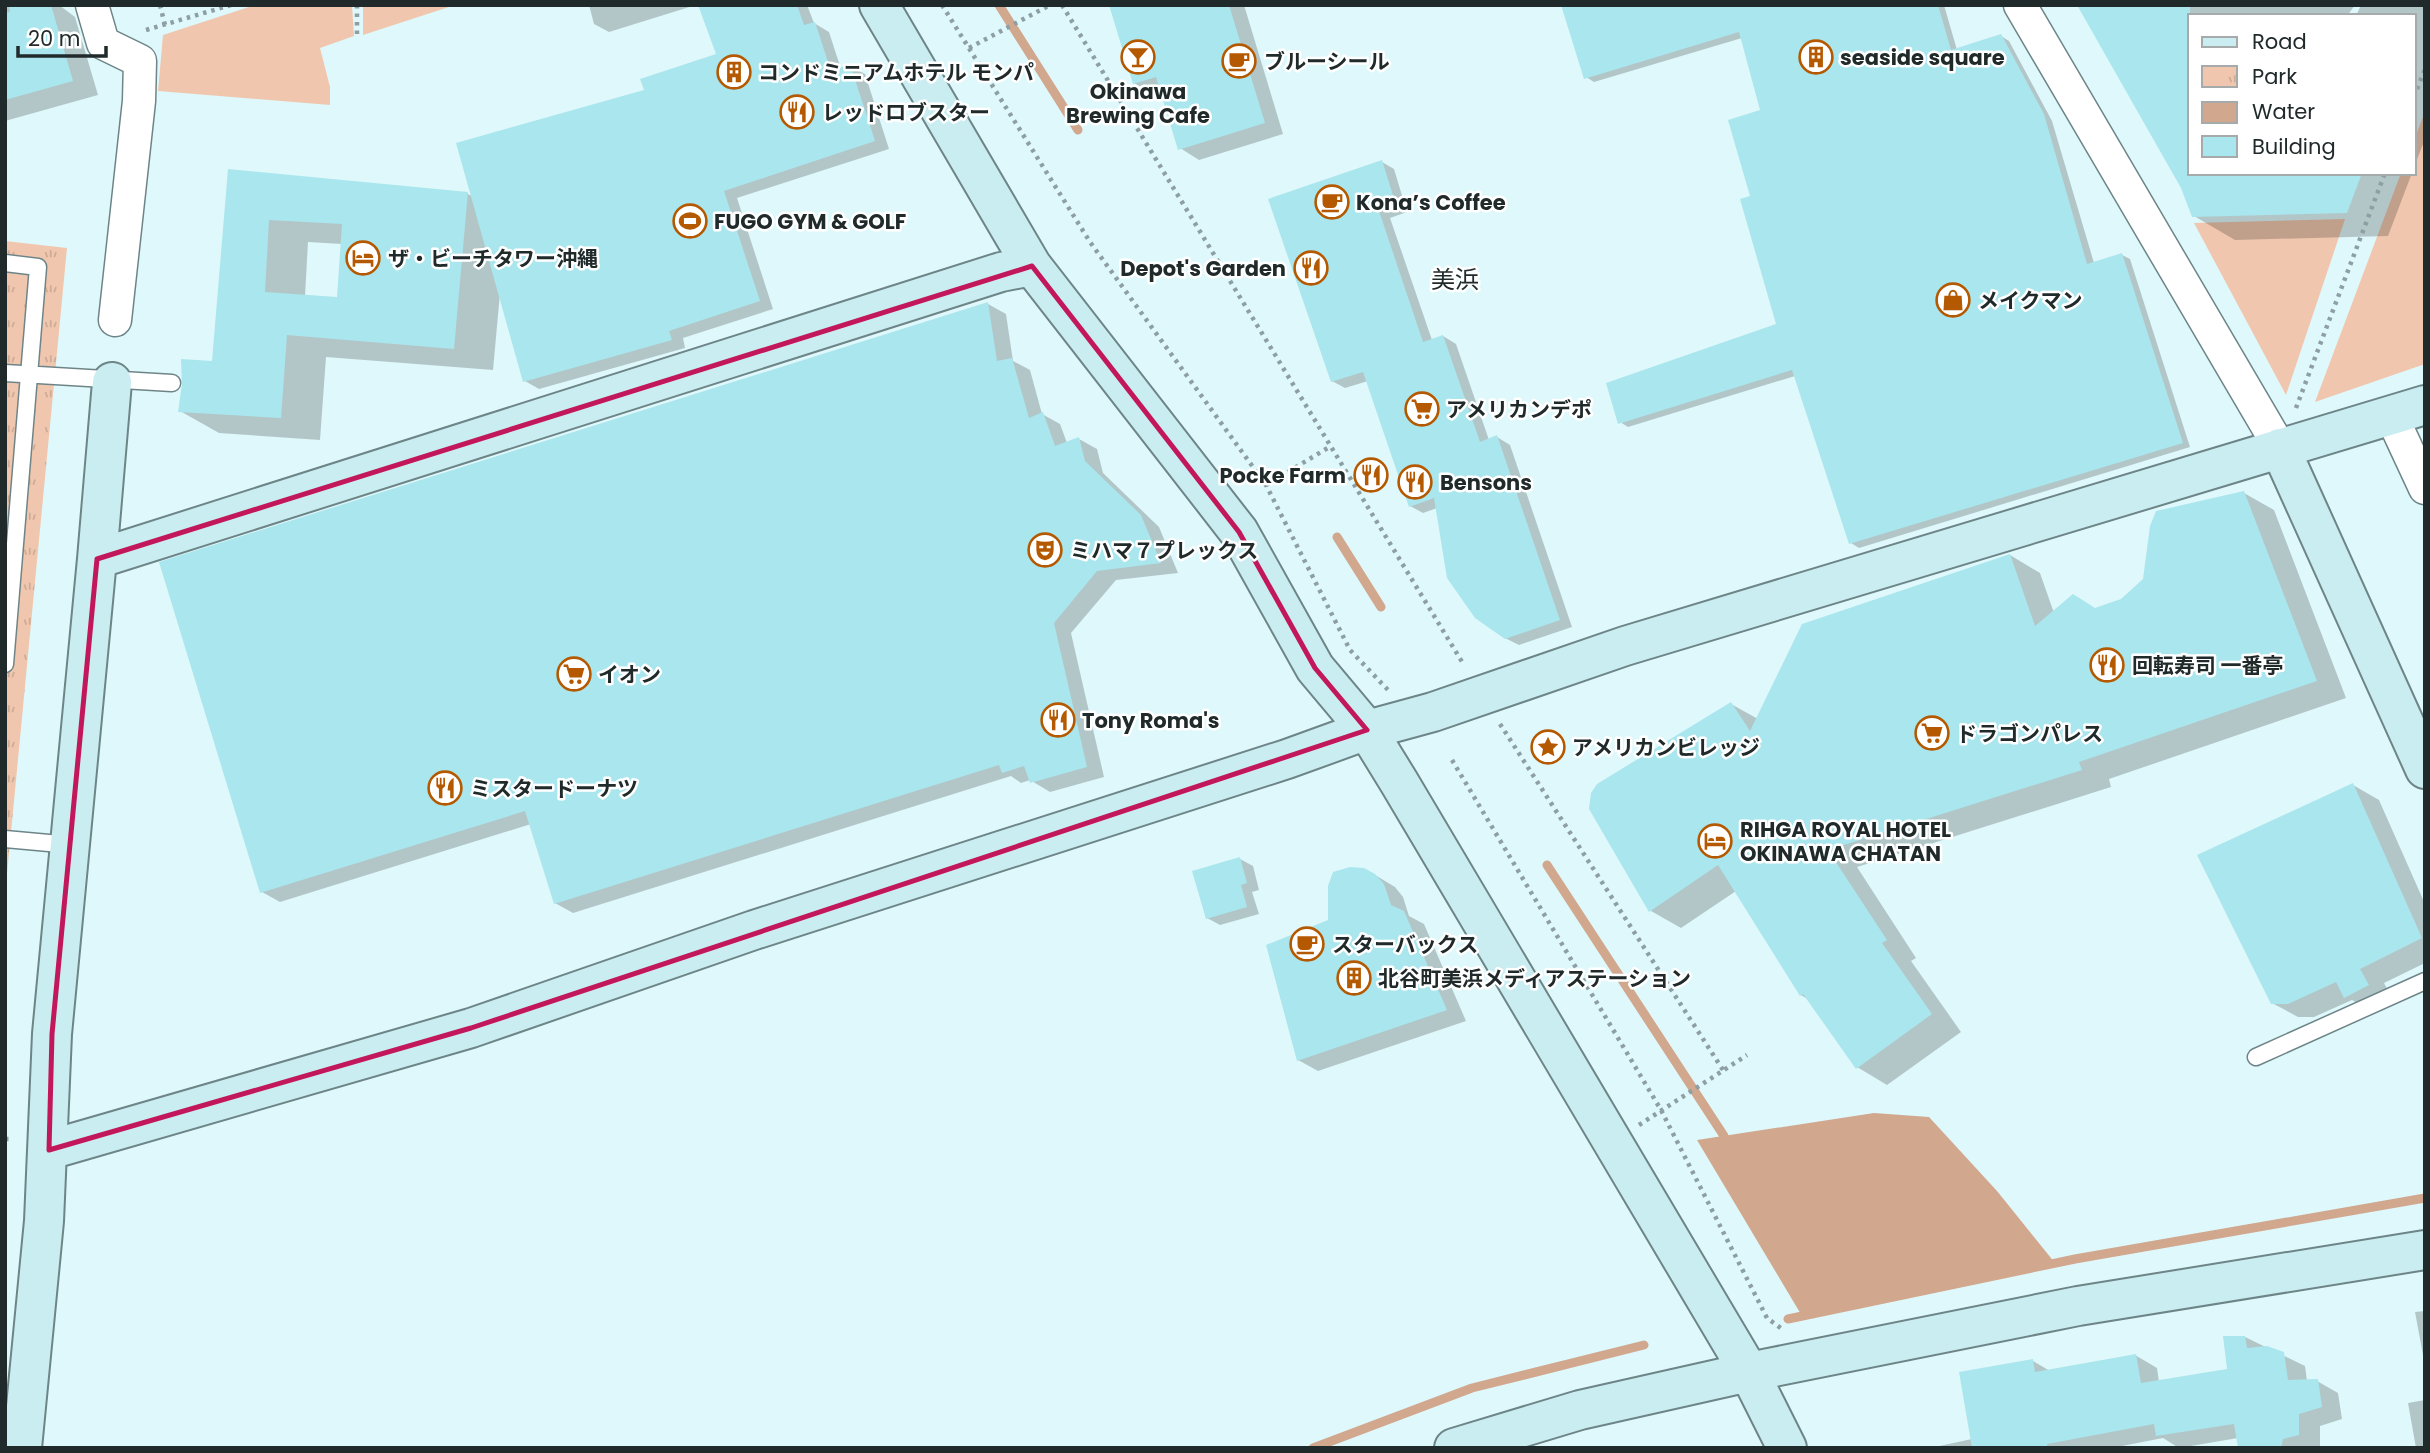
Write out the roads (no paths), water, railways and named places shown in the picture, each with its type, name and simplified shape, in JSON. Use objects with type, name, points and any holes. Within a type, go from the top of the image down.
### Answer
[{"type":"street","points":[[92,5],[103,43],[140,61],[139,101],[115,320]]},
{"type":"street","points":[[879,5],[1032,266],[1239,532],[1315,668],[1367,730],[1749,1372],[1787,1448]]},
{"type":"street","points":[[2020,5],[2280,448],[2425,769]]},
{"type":"street","points":[[97,559],[1000,272],[1032,266]]},
{"type":"street","points":[[22,1448],[49,1150],[52,1034],[112,382]]},
{"type":"street","points":[[49,1150],[471,1028],[721,941],[1287,759],[1367,730],[1433,712],[1625,646],[2408,410],[2425,488]]},
{"type":"street","points":[[1454,1448],[1580,1410],[1749,1372],[2078,1306],[2425,1250]]},
{"type":"lane","points":[[5,263],[38,267],[5,664]]},
{"type":"lane","points":[[5,373],[112,382],[172,383]]},
{"type":"lane","points":[[5,839],[71,845]]},
{"type":"lane","points":[[2256,1057],[2425,981]]},
{"type":"water","points":[[1874,1113],[1929,1117],[1997,1191],[2055,1263],[1802,1316],[1697,1140]]},
{"type":"waterway","points":[[999,5],[1078,130]]},
{"type":"waterway","points":[[1337,537],[1381,607]]},
{"type":"waterway","points":[[1547,865],[1724,1136]]},
{"type":"waterway","points":[[1788,1319],[2075,1259],[2425,1198]]},
{"type":"waterway","points":[[1313,1448],[1472,1388],[1644,1345]]},
{"type":"place","name":"Okinawa Brewing Cafe","points":[[1138,57]]},
{"type":"place","name":"seaside square","points":[[1816,57]]},
{"type":"place","name":"ブルーシール","points":[[1239,61]]},
{"type":"place","name":"コンドミニアムホテル モンパ","points":[[734,72]]},
{"type":"place","name":"レッドロブスター","points":[[797,112]]},
{"type":"place","name":"Kona’s Coffee","points":[[1332,202]]},
{"type":"place","name":"FUGO GYM & GOLF","points":[[690,221]]},
{"type":"place","name":"ザ・ビーチタワー沖縄","points":[[363,258]]},
{"type":"place","name":"Depot's Garden","points":[[1311,268]]},
{"type":"place","name":"メイクマン","points":[[1953,300]]},
{"type":"place","name":"アメリカンデポ","points":[[1422,409]]},
{"type":"place","name":"Pocke Farm","points":[[1371,475]]},
{"type":"place","name":"Bensons","points":[[1415,482]]},
{"type":"place","name":"ミハマ７プレックス","points":[[1045,550]]},
{"type":"place","name":"回転寿司 一番亭","points":[[2107,665]]},
{"type":"place","name":"イオン","points":[[574,674]]},
{"type":"place","name":"Tony Roma's","points":[[1058,720]]},
{"type":"place","name":"ドラゴンパレス","points":[[1932,733]]},
{"type":"place","name":"アメリカンビレッジ","points":[[1548,747]]},
{"type":"place","name":"ミスタードーナツ","points":[[445,788]]},
{"type":"place","name":"RIHGA ROYAL HOTEL OKINAWA CHATAN","points":[[1715,841]]},
{"type":"place","name":"スターバックス","points":[[1307,944]]},
{"type":"place","name":"北谷町美浜メディアステーション","points":[[1354,978]]},
{"type":"district","name":"美浜","points":[[1455,279]]}]
